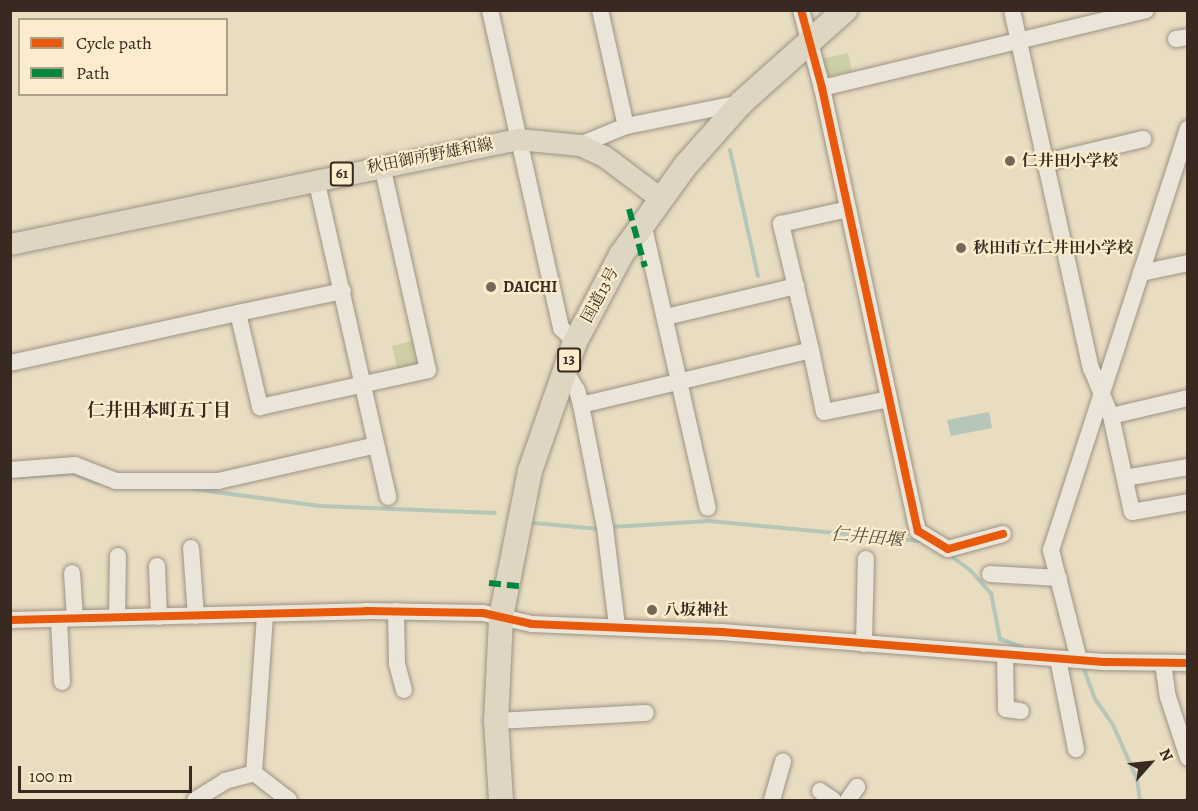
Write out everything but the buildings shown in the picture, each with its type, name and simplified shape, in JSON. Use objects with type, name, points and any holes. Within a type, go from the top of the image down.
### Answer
[{"type":"highway","name":"国道13号","points":[[501,801],[496,721],[501,617],[530,471],[575,342],[621,255],[660,198],[741,103],[808,40],[845,10]]},
{"type":"main road","name":"秋田御所野雄和線","points":[[10,244],[518,139],[580,145],[604,156],[660,198]]},
{"type":"street","points":[[490,10],[561,328],[575,342]]},
{"type":"street","points":[[600,10],[626,126]]},
{"type":"street","points":[[801,10],[822,88],[918,531],[948,549],[1003,534]]},
{"type":"street","points":[[1012,10],[1101,398],[1111,416],[1132,512],[1188,502]]},
{"type":"street","points":[[822,88],[1146,10]]},
{"type":"street","points":[[580,145],[626,126],[741,103]]},
{"type":"street","points":[[1079,660],[1051,550],[1188,129]]},
{"type":"street","points":[[1046,162],[1143,139]]},
{"type":"street","points":[[238,313],[260,407],[428,370],[382,166]]},
{"type":"street","points":[[316,179],[388,497]]},
{"type":"street","points":[[848,209],[781,224],[824,412],[889,399]]},
{"type":"street","points":[[643,223],[708,508]]},
{"type":"street","points":[[1141,273],[1188,263]]},
{"type":"street","points":[[666,317],[796,286]]},
{"type":"street","points":[[10,363],[343,291]]},
{"type":"street","points":[[580,405],[680,379],[811,350]]},
{"type":"street","points":[[565,370],[577,390],[605,527],[617,626]]},
{"type":"street","points":[[1111,416],[1188,398]]},
{"type":"street","points":[[10,470],[75,465],[116,482],[218,481],[376,445]]},
{"type":"street","points":[[1125,478],[1188,467]]},
{"type":"street","points":[[191,548],[196,616]]},
{"type":"street","points":[[117,617],[118,556]]},
{"type":"street","points":[[864,644],[866,559]]},
{"type":"street","points":[[157,566],[159,617]]},
{"type":"street","points":[[62,682],[72,573]]},
{"type":"street","points":[[990,574],[1059,578]]},
{"type":"street","points":[[396,612],[397,664],[404,690]]},
{"type":"street","points":[[10,620],[396,612],[483,613],[532,624],[617,626],[1079,660],[1188,663]]},
{"type":"street","points":[[254,773],[265,615]]},
{"type":"street","points":[[1005,654],[1006,709],[1021,711]]},
{"type":"street","points":[[1058,658],[1076,749]]},
{"type":"street","points":[[1163,663],[1168,697],[1188,758]]},
{"type":"street","points":[[496,721],[646,713]]},
{"type":"street","points":[[772,801],[783,762]]},
{"type":"street","points":[[195,801],[225,781],[254,773]]},
{"type":"street","points":[[254,773],[289,801]]},
{"type":"green space","points":[[848,53],[852,71],[824,77],[820,59]]},
{"type":"green space","points":[[415,340],[419,359],[415,365],[398,372],[392,346]]},
{"type":"shaded area","points":[[989,412],[992,428],[951,436],[947,420]]},
{"type":"waterway","points":[[730,150],[758,276]]},
{"type":"waterway","points":[[20,477],[72,473],[98,483]]},
{"type":"waterway","points":[[194,489],[320,506],[495,513]]},
{"type":"waterway","name":"仁井田堰","points":[[612,527],[709,521],[922,541]]},
{"type":"waterway","points":[[534,523],[599,529]]},
{"type":"waterway","name":"仁井田堰","points":[[948,554],[970,570],[991,593],[1000,639],[1022,647]]},
{"type":"waterway","name":"仁井田堰","points":[[1084,669],[1095,699],[1113,725],[1137,779],[1140,800]]},
{"type":"marked path","points":[[629,209],[645,267]]},
{"type":"marked path","points":[[489,583],[525,587]]},
{"type":"cycle path","points":[[801,10],[822,88],[918,531],[948,549],[1003,534]]},
{"type":"cycle path","points":[[10,620],[366,611],[483,613],[532,624],[722,632],[1107,662],[1188,663]]},
{"type":"place","name":"仁井田小学校","points":[[1010,161]]},
{"type":"place","name":"秋田市立仁井田小学校","points":[[961,248]]},
{"type":"place","name":"DAICHI","points":[[491,287]]},
{"type":"place","name":"八坂神社","points":[[652,610]]},
{"type":"district","name":"仁井田本町五丁目","points":[[159,410]]}]
